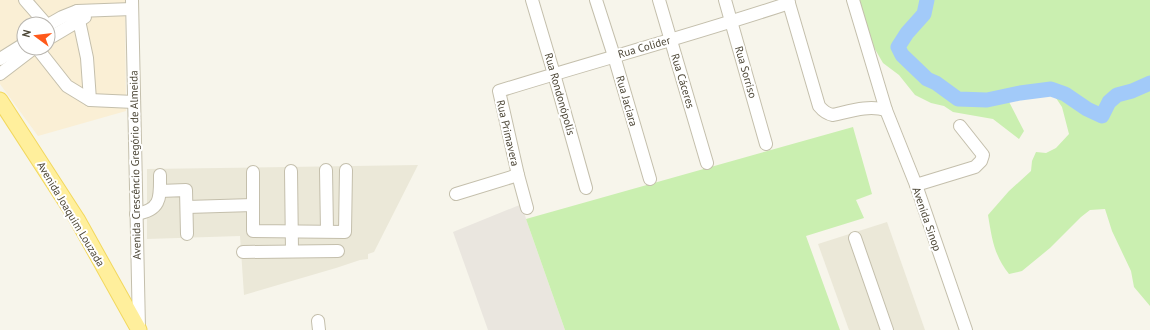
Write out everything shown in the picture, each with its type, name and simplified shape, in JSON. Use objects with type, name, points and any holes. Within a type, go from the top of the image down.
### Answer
[{"type":"main road","name":"Avenida Joaquim Louzada","points":[[0,100],[77,219],[139,330]]},
{"type":"street","points":[[24,0],[39,16]]},
{"type":"street","name":"Rua Rondonópolis","points":[[532,0],[586,188]]},
{"type":"street","name":"Rua Jaciara","points":[[596,0],[650,179]]},
{"type":"street","name":"Rua Cáceres","points":[[659,0],[707,163]]},
{"type":"street","name":"Rua Sorriso","points":[[725,0],[766,144]]},
{"type":"street","name":"Avenida Sinop","points":[[853,0],[886,110],[916,185],[966,330]]},
{"type":"street","points":[[789,2],[819,106],[830,115],[874,107],[886,110]]},
{"type":"street","name":"Rua Colider","points":[[499,91],[731,22],[789,2]]},
{"type":"street","points":[[56,20],[62,17],[78,16],[95,11],[132,5]]},
{"type":"street","name":"Avenida Crescêncio Gregório de Almeida","points":[[132,5],[139,330]]},
{"type":"street","points":[[56,33],[78,16]]},
{"type":"street","points":[[78,16],[87,58],[90,100]]},
{"type":"street","points":[[0,74],[7,59],[16,51]]},
{"type":"street","points":[[43,56],[67,86],[90,100],[134,102]]},
{"type":"street","name":"Rua Primavera","points":[[499,91],[527,208]]},
{"type":"street","points":[[916,185],[975,167],[981,161],[983,155],[960,126]]},
{"type":"street","points":[[326,170],[327,232]]},
{"type":"street","points":[[254,172],[253,231],[345,232],[346,170]]},
{"type":"street","points":[[291,171],[292,251]]},
{"type":"street","name":"Rua Primavera","points":[[456,194],[518,174]]},
{"type":"street","points":[[136,214],[147,212],[158,203],[160,194],[160,175]]},
{"type":"street","points":[[160,194],[253,206]]},
{"type":"street","points":[[186,198],[187,234]]},
{"type":"street","points":[[855,238],[887,330]]},
{"type":"street","points":[[243,252],[338,250]]},
{"type":"shaded area","points":[[0,0],[125,0],[126,111],[38,136],[0,84]]},
{"type":"shaded area","points":[[418,165],[374,252],[368,254],[368,259],[360,260],[244,295],[240,236],[147,239],[147,169]]},
{"type":"shaded area","points":[[522,204],[565,330],[488,330],[453,232]]},
{"type":"shaded area","points":[[887,222],[925,330],[849,330],[818,244]]},
{"type":"green space","points":[[856,0],[1150,0],[1150,306],[1134,287],[1131,271],[1112,231],[1105,209],[1090,210],[1050,248],[1022,271],[1009,274],[1000,260],[992,239],[988,215],[1009,191],[1031,171],[1032,161],[1036,152],[1046,153],[1056,148],[1069,134],[1062,107],[1050,89],[1006,96],[1024,131],[1019,139],[993,119],[953,112],[944,106],[931,103],[915,95],[899,75],[883,63],[865,32]]},
{"type":"green space","points":[[853,127],[872,194],[856,200],[864,218],[806,236],[840,330],[565,330],[526,219]]},
{"type":"waterway","points":[[927,0],[924,14],[907,33],[898,47],[902,55],[927,79],[936,83],[958,99],[987,100],[1020,93],[1051,89],[1065,94],[1087,109],[1102,116],[1109,102],[1117,95],[1132,91],[1150,83]]}]
